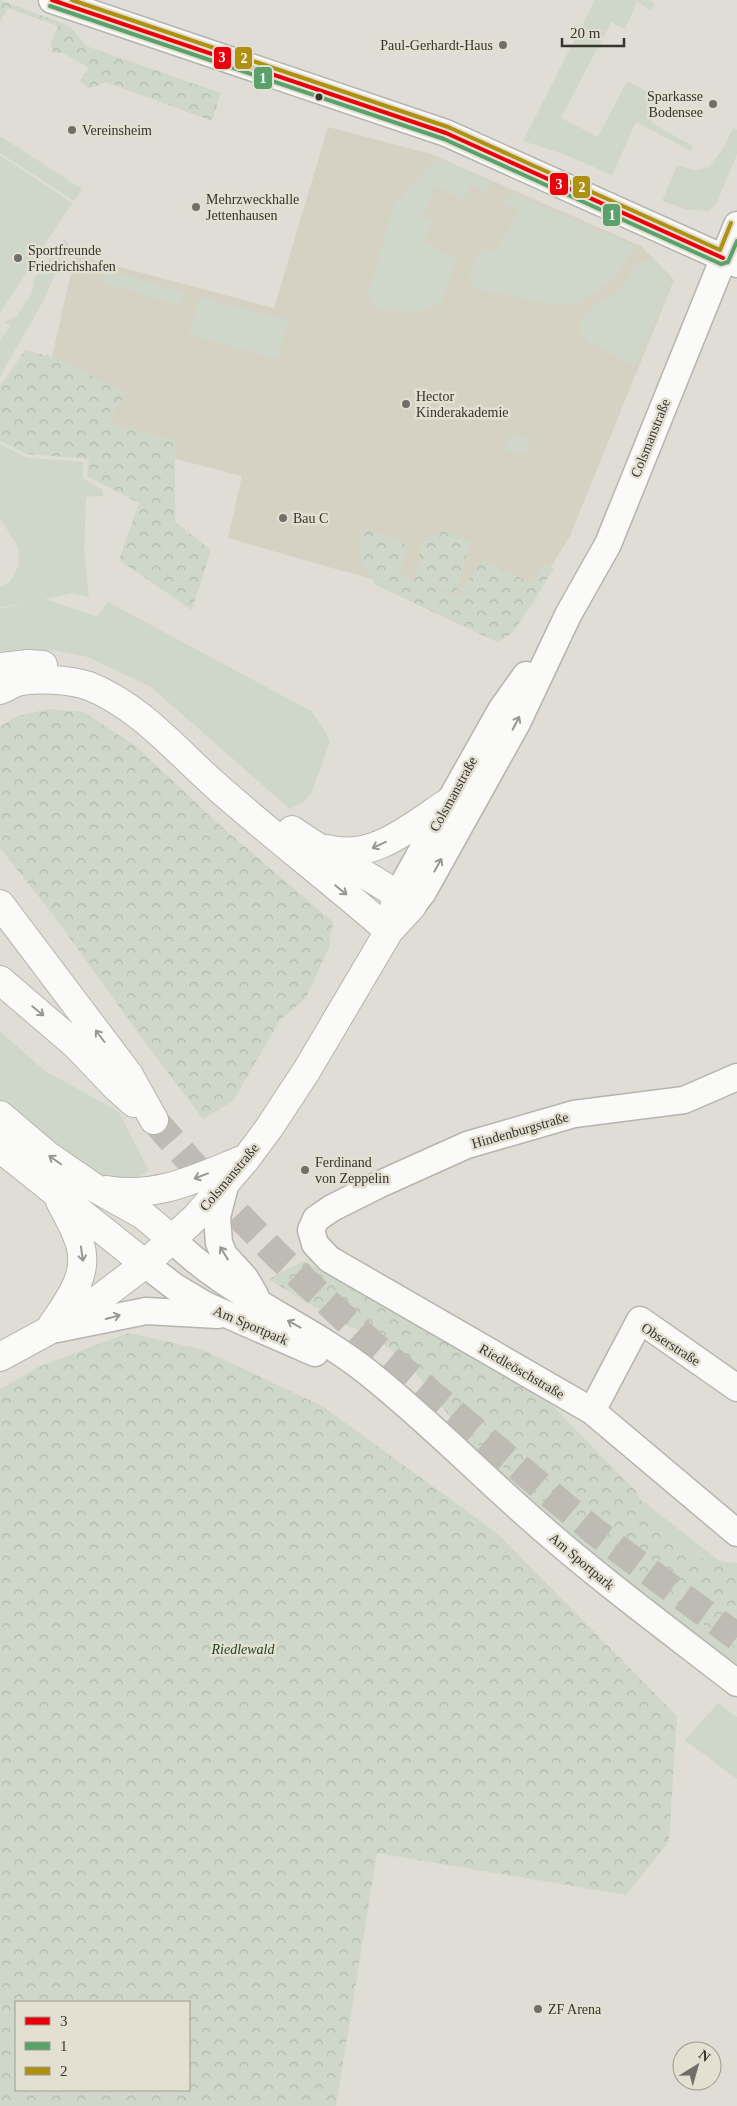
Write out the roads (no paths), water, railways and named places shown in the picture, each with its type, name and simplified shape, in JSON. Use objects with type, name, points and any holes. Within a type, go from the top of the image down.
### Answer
[{"type":"main road","points":[[0,667],[28,664],[72,668],[99,675],[128,690],[178,731],[259,804],[311,844],[376,880],[405,901]]},
{"type":"main road","points":[[0,690],[18,682],[60,681],[87,686],[106,694],[133,711],[157,730],[213,783],[389,931]]},
{"type":"main road","points":[[311,844],[338,852],[354,853],[367,850],[400,834],[450,801]]},
{"type":"main road","name":"Colsmanstraße","points":[[0,1357],[79,1314],[145,1264],[197,1216],[246,1159],[307,1070],[405,901]]},
{"type":"main road","points":[[0,904],[129,1075],[154,1120],[117,1088],[76,1045],[0,980]]},
{"type":"main road","points":[[0,1115],[47,1154],[95,1188],[143,1215],[173,1240]]},
{"type":"main road","points":[[0,1148],[145,1264]]},
{"type":"main road","points":[[95,1188],[137,1193],[161,1190],[246,1159]]},
{"type":"main road","points":[[48,1331],[75,1287],[83,1267],[80,1243],[56,1193]]},
{"type":"street","points":[[52,0],[446,133],[730,261]]},
{"type":"street","name":"Colsmanstraße","points":[[405,901],[423,892],[516,723],[568,615],[608,544],[730,261],[737,225]]},
{"type":"street","name":"Colsmanstraße","points":[[405,901],[450,801],[501,710],[568,615]]},
{"type":"street","name":"Hindenburgstraße","points":[[316,1219],[332,1208],[378,1185],[467,1145],[574,1114],[684,1100],[737,1077]]},
{"type":"street","points":[[226,1182],[218,1217],[219,1243],[224,1255],[245,1278],[262,1306]]},
{"type":"street","name":"Riedleöschstraße","points":[[316,1219],[311,1230],[314,1244],[329,1259],[592,1411],[737,1533]]},
{"type":"street","name":"Am Sportpark","points":[[173,1240],[204,1268],[262,1306],[320,1338],[379,1381],[529,1517],[622,1595],[737,1683]]},
{"type":"street","name":"Am Sportpark","points":[[145,1264],[175,1287],[205,1305],[322,1356],[368,1383],[434,1431]]},
{"type":"street","points":[[48,1331],[146,1311],[230,1316]]},
{"type":"street","name":"Obserstraße","points":[[592,1411],[640,1320],[737,1388]]},
{"type":"tunnel","points":[[154,1120],[224,1200],[278,1256],[371,1343],[594,1531],[737,1637]]},
{"type":"place","name":"Paul-Gerhardt-Haus","points":[[503,45]]},
{"type":"place","name":"Sparkasse Bodensee","points":[[713,104]]},
{"type":"place","name":"Vereinsheim","points":[[72,130]]},
{"type":"place","name":"Mehrzweckhalle Jettenhausen","points":[[196,207]]},
{"type":"place","name":"Sportfreunde Friedrichshafen","points":[[18,258]]},
{"type":"place","name":"Hector Kinderakademie","points":[[406,404]]},
{"type":"place","name":"Bau C","points":[[283,518]]},
{"type":"place","name":"Ferdinand von Zeppelin","points":[[305,1170]]},
{"type":"place","name":"ZF Arena","points":[[538,2009]]},
{"type":"park label","name":"Riedlewald","points":[[243,1649]]}]
